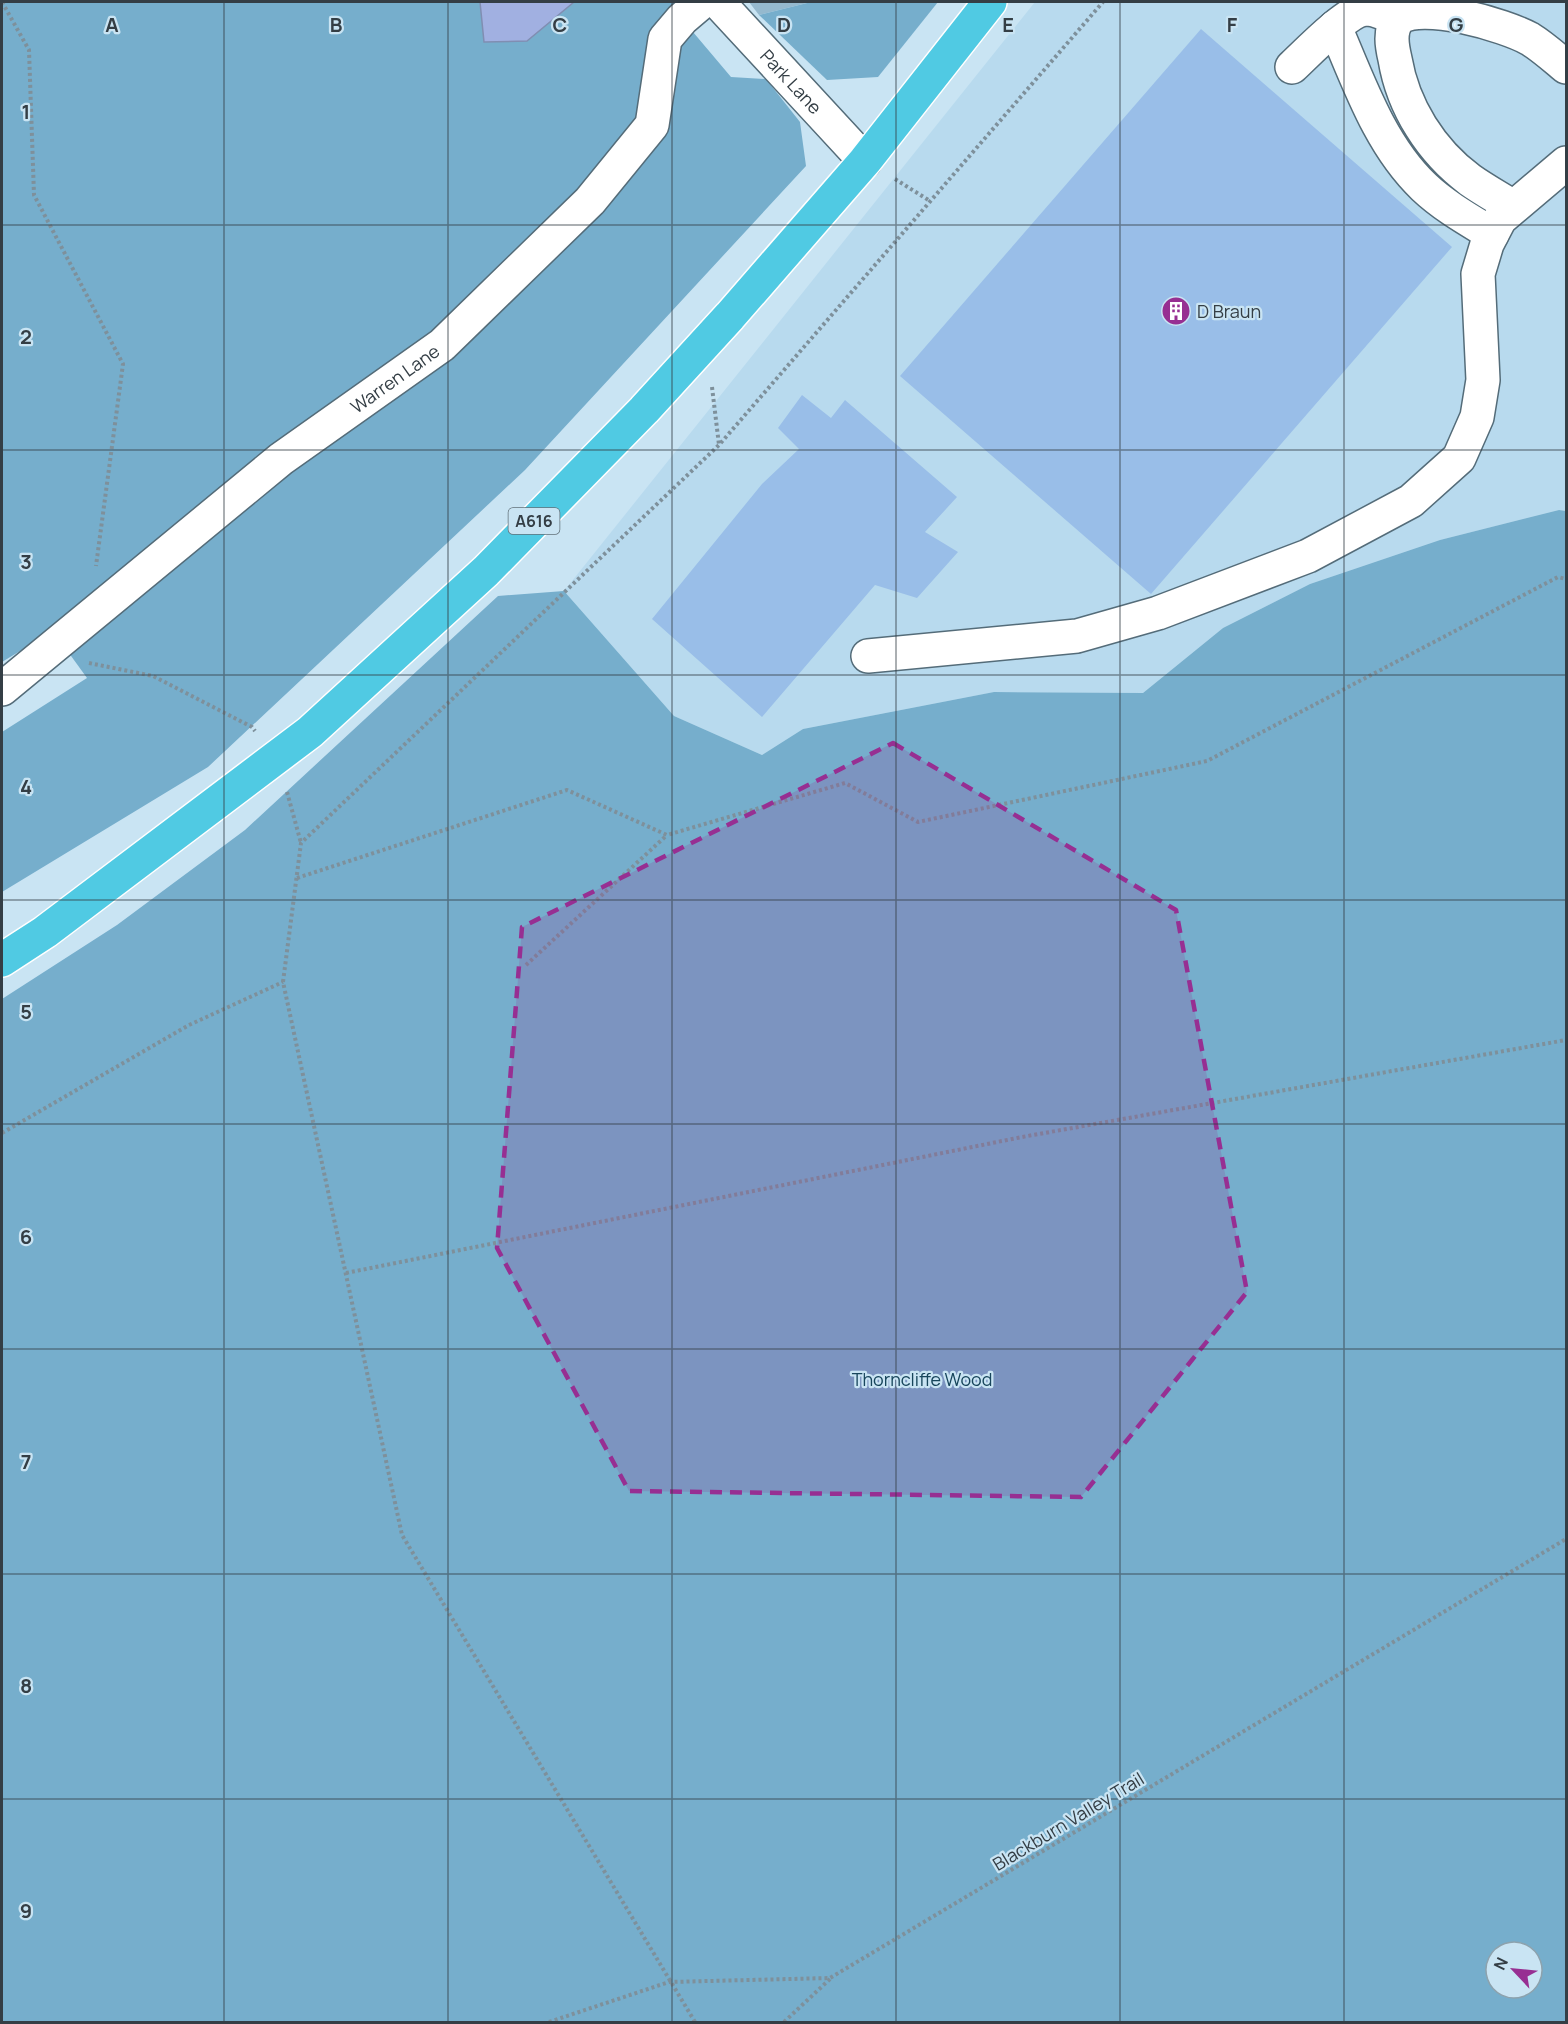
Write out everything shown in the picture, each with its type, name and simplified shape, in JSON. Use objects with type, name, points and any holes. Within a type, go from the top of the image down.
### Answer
[{"type":"highway","name":"A616","points":[[2,960],[45,932],[310,732],[486,571],[644,410],[707,340],[865,161],[990,2]]},
{"type":"street","name":"Warren Lane","points":[[2,689],[281,459],[442,345],[590,201],[652,125],[665,39],[682,19],[702,2]]},
{"type":"street","name":"Park Lane","points":[[718,2],[865,161]]},
{"type":"street","points":[[1513,207],[1470,180],[1443,157],[1421,127],[1406,99],[1397,73],[1391,39],[1397,20],[1420,7],[1447,9],[1490,20],[1531,40],[1566,67]]},
{"type":"street","points":[[1292,67],[1335,27],[1354,13],[1365,9],[1397,20]]},
{"type":"street","points":[[1335,27],[1368,104],[1389,143],[1407,168],[1425,188],[1492,234]]},
{"type":"street","points":[[868,656],[1077,636],[1158,613],[1308,556],[1411,501],[1459,458],[1477,417],[1483,380],[1478,274],[1487,244],[1500,219],[1566,163]]},
{"type":"path","points":[[2,2],[29,50],[34,195],[123,363],[89,618]]},
{"type":"path","points":[[301,843],[719,445],[1103,2]]},
{"type":"path","points":[[865,161],[930,201]]},
{"type":"path","points":[[707,340],[719,445]]},
{"type":"path","points":[[526,964],[667,835],[844,783],[918,822],[1207,761],[1558,577],[1566,579]]},
{"type":"path","points":[[45,654],[153,676],[252,727],[277,757],[301,843],[283,982],[402,1535],[695,2022]]},
{"type":"path","points":[[297,878],[567,790],[667,835]]},
{"type":"path","points":[[2,1133],[189,1025],[283,982]]},
{"type":"path","points":[[346,1273],[1022,1137],[1566,1040]]},
{"type":"path","name":"Blackburn Valley Trail","points":[[549,2022],[669,1982],[830,1978],[1566,1539]]},
{"type":"path","points":[[784,2022],[830,1978]]},
{"type":"highlighted area","points":[[893,743],[1176,910],[1247,1292],[1081,1497],[629,1491],[497,1248],[522,927]]},
{"type":"shaded area","points":[[480,2],[574,2],[527,41],[484,42]]},
{"type":"shaded area","points":[[749,2],[811,2],[759,15]]},
{"type":"shaded area","points":[[1035,2],[1566,2],[1566,511],[1559,510],[1440,540],[1310,584],[1223,628],[1143,693],[994,692],[803,729],[762,755],[674,716],[564,591]]},
{"type":"green space","points":[[2,2],[677,2],[682,19],[731,77],[766,79],[800,122],[806,166],[525,470],[208,767],[2,892],[2,732],[87,678],[53,631],[2,662]]},
{"type":"green space","points":[[811,2],[938,2],[878,77],[827,80],[759,15]]},
{"type":"green space","name":"Thorncliffe Wood","points":[[1559,510],[1566,511],[1566,2022],[2,2022],[2,999],[117,925],[245,830],[498,596],[564,591],[674,716],[762,755],[803,729],[994,692],[1143,693],[1223,628],[1310,584],[1440,540]]},
{"type":"building","name":"D Braun","points":[[1201,29],[1452,247],[1151,594],[900,376]]},
{"type":"building","points":[[802,395],[831,418],[845,400],[957,497],[925,532],[958,552],[917,598],[875,585],[762,717],[652,619],[762,484],[799,449],[778,428]]},
{"type":"place","name":"D Braun","points":[[1176,311]]}]
